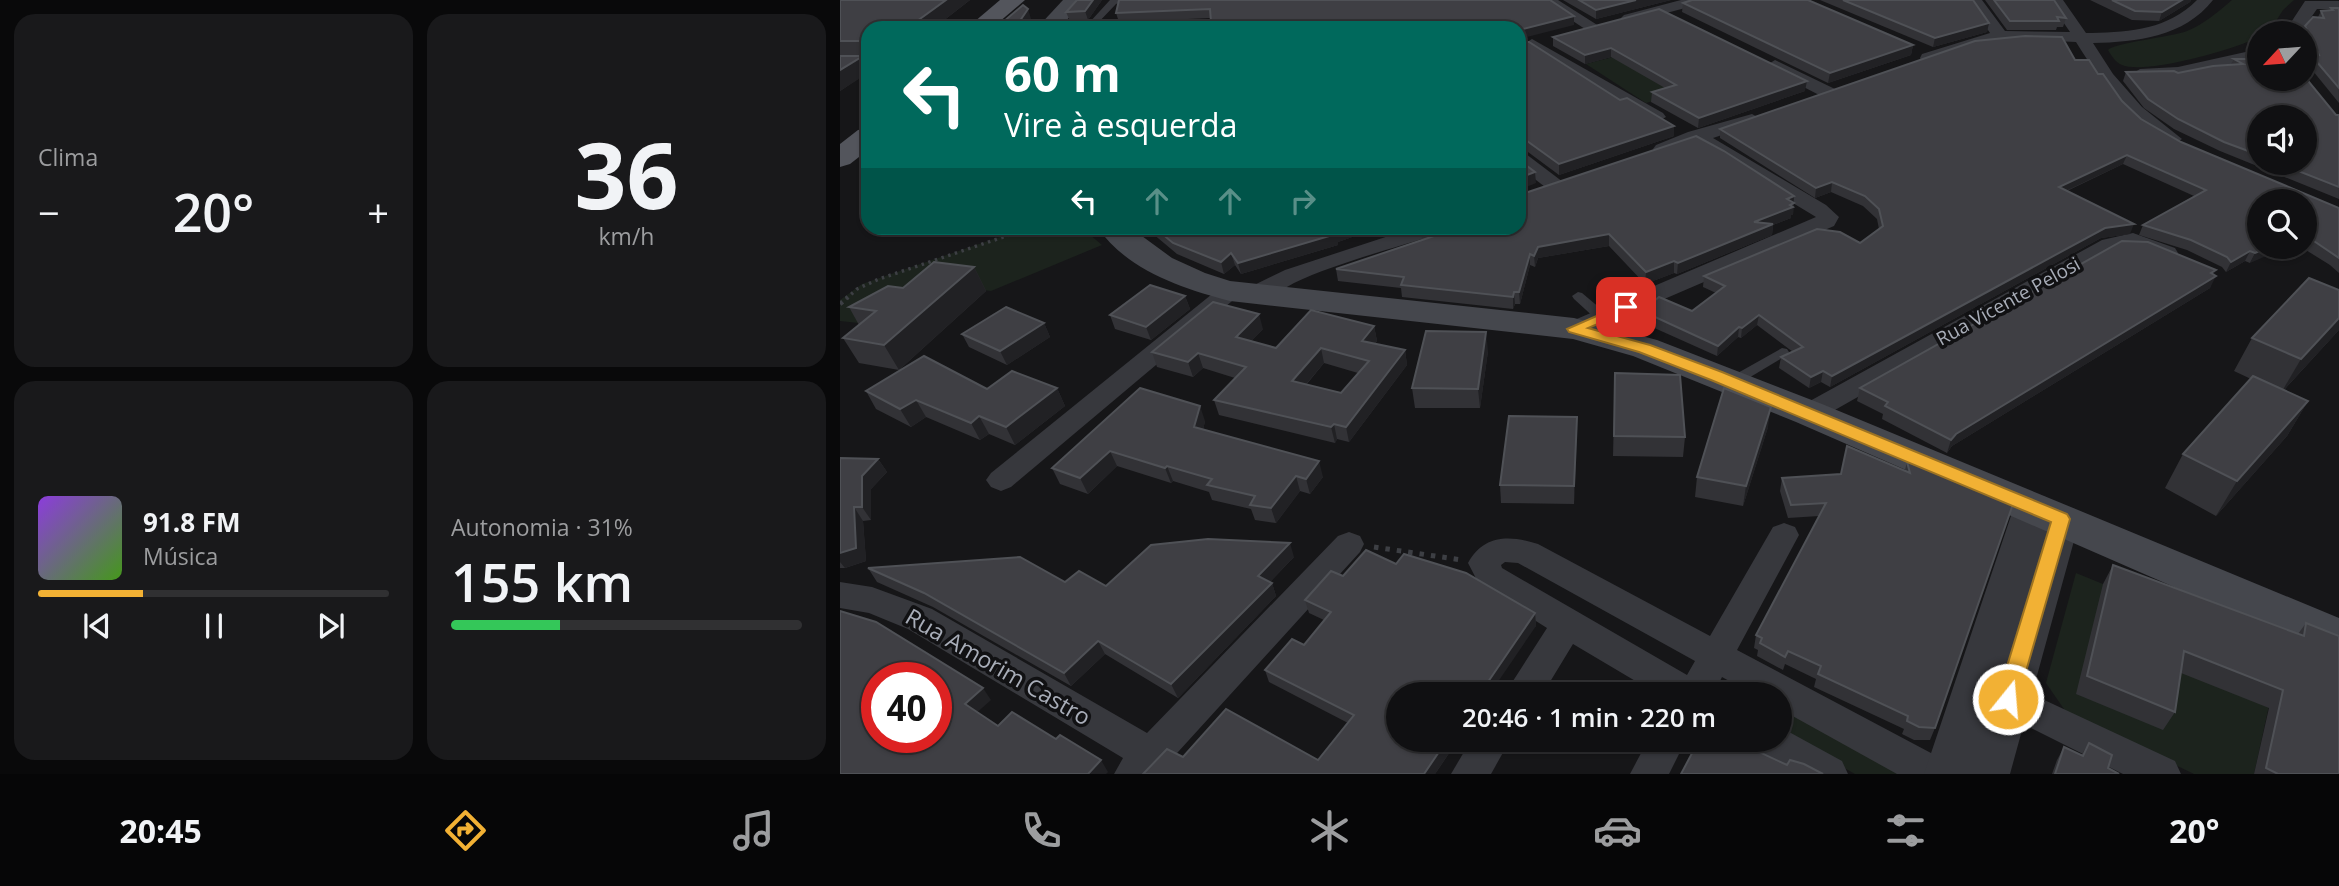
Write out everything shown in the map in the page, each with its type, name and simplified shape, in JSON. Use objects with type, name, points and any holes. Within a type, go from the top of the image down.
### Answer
[{"type":"main road","points":[[987,21],[1014,0]]},
{"type":"main road","points":[[1010,21],[1035,0]]},
{"type":"main road","points":[[1055,21],[1074,0]]},
{"type":"main road","points":[[840,136],[861,120]]},
{"type":"main road","points":[[840,158],[861,141]]},
{"type":"main road","points":[[1121,235],[1155,263],[1188,279],[1241,293],[1585,314],[1645,348],[1809,413],[2339,639]]},
{"type":"street","points":[[1548,0],[1594,27]]},
{"type":"street","points":[[1526,46],[1699,0]]},
{"type":"street","points":[[1975,0],[2000,36]]},
{"type":"street","points":[[2055,0],[2135,114],[2185,145]]},
{"type":"street","points":[[1912,57],[1934,56],[1969,43],[2000,36],[2127,35],[2160,29],[2183,20],[2205,0]]},
{"type":"street","points":[[2300,21],[2313,2],[2339,5]]},
{"type":"street","points":[[1661,10],[1685,22]]},
{"type":"street","points":[[1526,47],[1698,137],[1828,217],[1826,221],[1585,314]]},
{"type":"street","points":[[2107,74],[2178,72],[2247,57]]},
{"type":"street","points":[[1759,58],[1836,91],[1802,103]]},
{"type":"street","points":[[1646,155],[1776,111]]},
{"type":"street","points":[[1526,162],[1562,184],[1531,194]]},
{"type":"street","points":[[1001,480],[1241,293],[1396,235]]},
{"type":"street","name":"Rua Vicente Pelosi","points":[[1809,413],[2122,240],[2144,243],[2190,264]]},
{"type":"street","points":[[1948,774],[1992,692],[2047,513]]},
{"type":"street","points":[[1700,682],[1784,535]]},
{"type":"street","points":[[1142,765],[1349,544]]},
{"type":"street","points":[[1669,682],[1491,577],[1484,563],[1489,555],[1509,548],[1527,553],[1933,774]]},
{"type":"street","name":"Rua Amorim Castro","points":[[840,595],[872,600],[920,619],[1142,765]]},
{"type":"street","points":[[1530,682],[1568,624]]},
{"type":"street","points":[[1986,774],[1992,692]]},
{"type":"street","points":[[1992,692],[2162,774]]},
{"type":"street","points":[[1470,774],[1484,752]]},
{"type":"street","points":[[1649,774],[1661,752]]},
{"type":"street","points":[[1791,752],[1829,774]]},
{"type":"lane","points":[[1094,21],[1113,2],[1122,0]]},
{"type":"lane","points":[[1732,382],[1782,352]]},
{"type":"path","points":[[840,304],[857,289],[879,279],[1009,235]]},
{"type":"path","points":[[1349,544],[1484,563]]},
{"type":"shaded area","points":[[2232,0],[2294,0],[2276,21],[2247,21],[2247,42],[2212,54],[2169,64],[2134,67],[2120,64],[2108,50],[2187,31]]},
{"type":"shaded area","points":[[1662,44],[1682,93],[1646,103],[1586,64]]},
{"type":"shaded area","points":[[1006,235],[1090,235],[1102,245],[991,291],[946,285],[877,325],[840,321],[840,300],[862,284]]},
{"type":"shaded area","points":[[2076,573],[2103,584],[2172,670],[2284,637],[2254,774],[2194,774],[2066,712],[2046,683]]},
{"type":"shaded area","points":[[1792,712],[1906,774],[1855,774],[1792,739]]},
{"type":"building","points":[[840,0],[946,0],[917,21],[861,21],[861,41],[840,41]]},
{"type":"building","points":[[1077,0],[1093,0],[1085,11],[1066,12]]},
{"type":"building","points":[[1119,0],[1550,0],[1574,16],[1526,28],[1526,21],[1211,21],[1210,9],[1116,13]]},
{"type":"building","points":[[1579,0],[1636,0],[1596,10]]},
{"type":"building","points":[[1692,0],[1808,0],[1913,45],[1830,73],[1683,3]]},
{"type":"building","points":[[1843,0],[1973,0],[1989,23],[1935,38]]},
{"type":"building","points":[[1994,0],[2054,0],[2066,18],[2057,17],[2059,21],[2010,21]]},
{"type":"building","points":[[2112,0],[2182,0],[2162,12],[2135,11]]},
{"type":"building","points":[[1023,5],[1028,9],[1020,21],[1004,21]]},
{"type":"building","points":[[2331,8],[2339,8],[2339,88],[2317,62],[2317,21],[2309,21],[2313,17],[2324,18],[2321,11],[2333,10]]},
{"type":"building","points":[[1659,9],[1807,81],[1699,118],[1652,92],[1676,85],[1611,48],[1585,55],[1553,37]]},
{"type":"building","points":[[2025,36],[2062,37],[2075,60],[2089,60],[2098,74],[2103,74],[2122,101],[2141,119],[2181,142],[2247,170],[2247,175],[2260,175],[2294,189],[2247,189],[2247,253],[2231,262],[2227,257],[2191,240],[2143,225],[2206,190],[2127,155],[2059,187],[2134,224],[2105,228],[1832,376],[1823,371],[1811,377],[1781,357],[1803,347],[1759,315],[1742,328],[1739,327],[1718,346],[1642,311],[1659,297],[1692,311],[1725,286],[1704,276],[1817,229],[1840,232],[1860,243],[1883,226],[1879,209],[1865,196],[1832,182],[1816,188],[1720,129],[1975,41]]},
{"type":"building","points":[[1526,42],[1620,100],[1627,98],[1674,126],[1559,164],[1527,141]]},
{"type":"building","points":[[840,56],[861,56],[861,57],[840,70]]},
{"type":"building","points":[[2234,59],[2247,59],[2247,91],[2316,91],[2336,115],[2339,115],[2339,187],[2308,175],[2317,175],[2317,105],[2247,105],[2247,151],[2178,119],[2148,99],[2126,72],[2178,73],[2213,66],[2243,64]]},
{"type":"building","points":[[1696,136],[1794,196],[1787,199],[1794,203],[1790,205],[1793,207],[1754,222],[1773,224],[1678,263],[1674,261],[1646,272],[1609,234],[1538,247],[1534,256],[1530,254],[1519,292],[1514,292],[1513,297],[1401,285],[1404,277],[1336,269],[1437,235],[1526,235],[1526,193]]},
{"type":"building","points":[[1526,165],[1535,172],[1526,175]]},
{"type":"building","points":[[2317,199],[2339,208],[2339,258],[2317,243]]},
{"type":"building","points":[[1163,235],[1333,235],[1238,263],[1231,253],[1221,262],[1173,243]]},
{"type":"building","points":[[2122,241],[2148,242],[2216,270],[2211,273],[2216,276],[1956,434],[1951,440],[1885,406],[1888,402],[1860,388]]},
{"type":"building","points":[[934,262],[974,267],[884,345],[843,338],[876,311],[849,307],[888,286],[903,288]]},
{"type":"building","points":[[2309,278],[2339,290],[2339,318],[2301,359],[2252,338]]},
{"type":"building","points":[[1150,285],[1185,296],[1146,327],[1110,315]]},
{"type":"building","points":[[1213,302],[1259,314],[1236,337],[1276,348],[1311,310],[1374,326],[1362,341],[1405,350],[1346,427],[1334,424],[1331,427],[1214,400],[1246,367],[1198,353],[1188,362],[1152,352]],"holes":[[[1321,348],[1369,361],[1341,393],[1292,381]]]},
{"type":"building","points":[[1006,307],[1044,323],[1000,351],[962,334]]},
{"type":"building","points":[[1426,331],[1486,332],[1478,389],[1412,388]]},
{"type":"building","points":[[924,356],[987,389],[1012,371],[1057,388],[1006,427],[979,416],[971,423],[916,400],[900,409],[866,391]]},
{"type":"building","points":[[1615,373],[1680,375],[1685,437],[1614,436]]},
{"type":"building","points":[[2253,376],[2308,401],[2237,481],[2183,454]]},
{"type":"building","points":[[1140,388],[1200,406],[1194,427],[1319,461],[1306,479],[1296,476],[1271,508],[1250,505],[1255,496],[1207,485],[1212,479],[1110,451],[1080,478],[1052,468]]},
{"type":"building","points":[[1724,388],[1771,407],[1746,486],[1697,477]]},
{"type":"building","points":[[1509,416],[1577,417],[1574,486],[1500,485]]},
{"type":"building","points":[[1847,446],[1910,473],[1907,462],[1931,470],[2013,504],[1935,728],[1919,727],[1907,721],[1908,716],[1818,674],[1821,666],[1788,651],[1785,657],[1760,643],[1762,638],[1756,635],[1826,503],[1791,505],[1782,478],[1841,474]]},
{"type":"building","points":[[840,458],[878,459],[862,476],[862,507],[854,507],[856,548],[840,553]]},
{"type":"building","points":[[1208,539],[1290,543],[1258,576],[1272,583],[1171,684],[1098,641],[1064,673],[924,593],[868,568],[1020,557],[1065,582],[1079,571],[1106,586],[1151,545]]},
{"type":"building","points":[[1366,550],[1396,564],[1404,554],[1466,573],[1535,613],[1488,682],[1386,682],[1386,752],[1439,752],[1424,774],[1143,774],[1167,749],[1183,757],[1226,709],[1318,760],[1354,715],[1265,670],[1292,639],[1304,645],[1331,612],[1305,600],[1331,571],[1343,576]]},
{"type":"building","points":[[2113,565],[2304,636],[2306,623],[2339,636],[2339,774],[2278,774],[2266,768],[2283,690],[2184,651],[2175,712],[2087,676]]},
{"type":"building","points":[[840,611],[876,622],[941,662],[861,662],[861,753],[952,753],[952,669],[983,688],[965,704],[998,726],[1012,712],[1056,739],[1060,735],[1101,760],[1088,774],[840,774]]},
{"type":"building","points":[[2089,743],[2112,755],[2108,768],[2119,774],[2055,774],[2064,747],[2083,756]]},
{"type":"building","points":[[1693,752],[1759,752],[1787,765],[1790,760],[1804,764],[1823,774],[1681,774]]},
{"type":"route","points":[[1626,307],[1574,329],[1645,348],[1809,413],[2061,519],[2008,699]]}]
